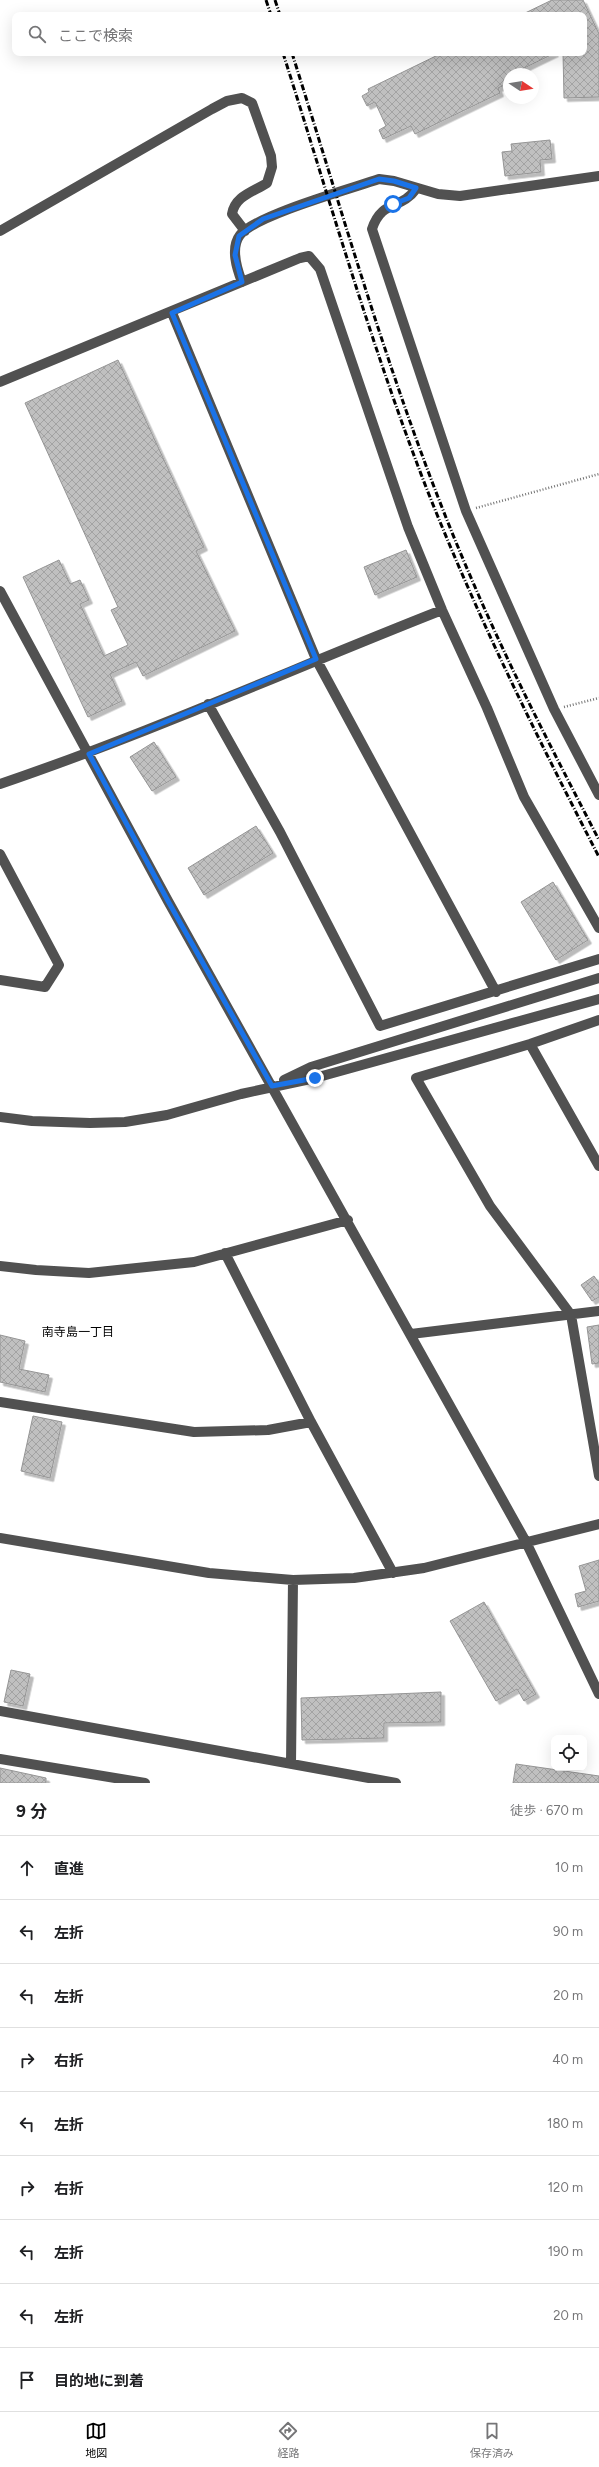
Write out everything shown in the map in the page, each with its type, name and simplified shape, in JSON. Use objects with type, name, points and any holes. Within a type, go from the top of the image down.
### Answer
[{"type":"street","points":[[0,231],[212,109],[227,101],[242,98],[252,103],[257,112],[272,167],[267,183],[242,197],[234,205],[232,214],[245,231]]},
{"type":"street","points":[[242,282],[235,255],[239,236],[245,231],[263,219],[379,179],[394,181],[438,194],[460,196],[599,176]]},
{"type":"street","points":[[416,188],[409,198],[382,210],[376,217],[372,229],[466,511],[554,709],[599,795]]},
{"type":"street","points":[[0,382],[172,313],[300,258],[309,256],[315,260],[408,528],[442,610],[488,708],[524,797],[599,928]]},
{"type":"street","points":[[172,313],[316,659],[496,992]]},
{"type":"street","points":[[0,591],[168,901],[348,1220],[526,1542],[599,1694]]},
{"type":"street","points":[[0,784],[89,754],[316,659],[442,610]]},
{"type":"street","points":[[208,704],[280,832],[380,1026],[496,992],[599,959]]},
{"type":"street","points":[[0,854],[59,965],[45,987],[0,980]]},
{"type":"street","points":[[272,1086],[311,1067],[599,978]]},
{"type":"street","points":[[0,1117],[32,1121],[125,1122],[167,1115],[272,1086],[315,1078],[599,999]]},
{"type":"street","points":[[599,1020],[530,1044],[416,1078],[490,1206],[571,1315],[599,1476]]},
{"type":"street","points":[[530,1044],[599,1166]]},
{"type":"street","points":[[0,1266],[89,1273],[194,1262],[348,1220]]},
{"type":"street","points":[[225,1253],[310,1422],[393,1573]]},
{"type":"street","points":[[411,1334],[599,1311]]},
{"type":"street","points":[[0,1402],[194,1432],[268,1430],[310,1422]]},
{"type":"street","points":[[0,1538],[209,1573],[293,1580],[393,1573],[424,1568],[599,1524]]},
{"type":"street","points":[[291,1764],[293,1580]]},
{"type":"street","points":[[0,1711],[396,1783]]},
{"type":"street","points":[[0,1759],[145,1783]]},
{"type":"path","points":[[466,511],[599,474]]},
{"type":"path","points":[[554,709],[599,698]]},
{"type":"building","points":[[552,0],[583,0],[599,34],[599,97],[564,98],[563,56],[587,56],[587,12],[527,12]]},
{"type":"building","points":[[436,56],[549,56],[524,68],[503,68],[503,86],[498,88],[500,93],[415,134],[411,126],[383,139],[379,130],[386,126],[375,102],[367,106],[362,96],[369,92],[368,89]]},
{"type":"building","points":[[550,140],[552,159],[540,160],[541,172],[505,176],[502,152],[512,151],[511,144]]},
{"type":"building","points":[[118,360],[204,547],[196,551],[235,631],[143,676],[136,662],[110,674],[122,701],[88,717],[23,577],[59,560],[70,584],[80,580],[89,600],[80,604],[104,656],[128,645],[111,610],[118,607],[25,403]]},
{"type":"building","points":[[406,550],[417,577],[375,595],[364,567]]},
{"type":"building","points":[[154,742],[176,777],[152,791],[130,757]]},
{"type":"building","points":[[256,826],[273,853],[204,895],[188,868]]},
{"type":"building","points":[[553,882],[588,940],[556,960],[521,902]]},
{"type":"building","points":[[594,1276],[599,1283],[599,1297],[592,1301],[581,1285]]},
{"type":"building","points":[[599,1325],[599,1363],[592,1364],[587,1327]]},
{"type":"building","points":[[0,1335],[25,1341],[19,1369],[49,1375],[45,1392],[0,1382]]},
{"type":"building","points":[[33,1416],[62,1422],[50,1478],[21,1471]]},
{"type":"building","points":[[599,1560],[599,1601],[578,1607],[575,1594],[586,1591],[579,1566]]},
{"type":"building","points":[[484,1602],[536,1694],[524,1701],[517,1689],[496,1701],[450,1621]]},
{"type":"building","points":[[11,1670],[30,1674],[23,1706],[4,1702]]},
{"type":"building","points":[[441,1692],[441,1722],[384,1723],[384,1738],[302,1740],[301,1698]]},
{"type":"building","points":[[516,1764],[551,1769],[551,1771],[564,1771],[599,1776],[599,1783],[513,1783]]},
{"type":"building","points":[[0,1768],[46,1778],[46,1783],[0,1783]]},
{"type":"railway","points":[[266,0],[270,12]]},
{"type":"railway","points":[[275,0],[279,12]]},
{"type":"railway","points":[[284,56],[369,326],[426,487],[486,628],[552,766],[599,857]]},
{"type":"railway","points":[[293,56],[375,319],[397,385],[445,516],[472,580],[533,712],[599,840]]},
{"type":"district","name":"南寺島一丁目","points":[[78,1332]]},
{"type":"route","points":[[315,1078],[272,1086],[168,901],[89,754],[316,659],[172,313],[242,282],[238,272],[235,255],[239,236],[263,219],[379,179],[394,181],[416,188],[409,198],[393,204]]}]
